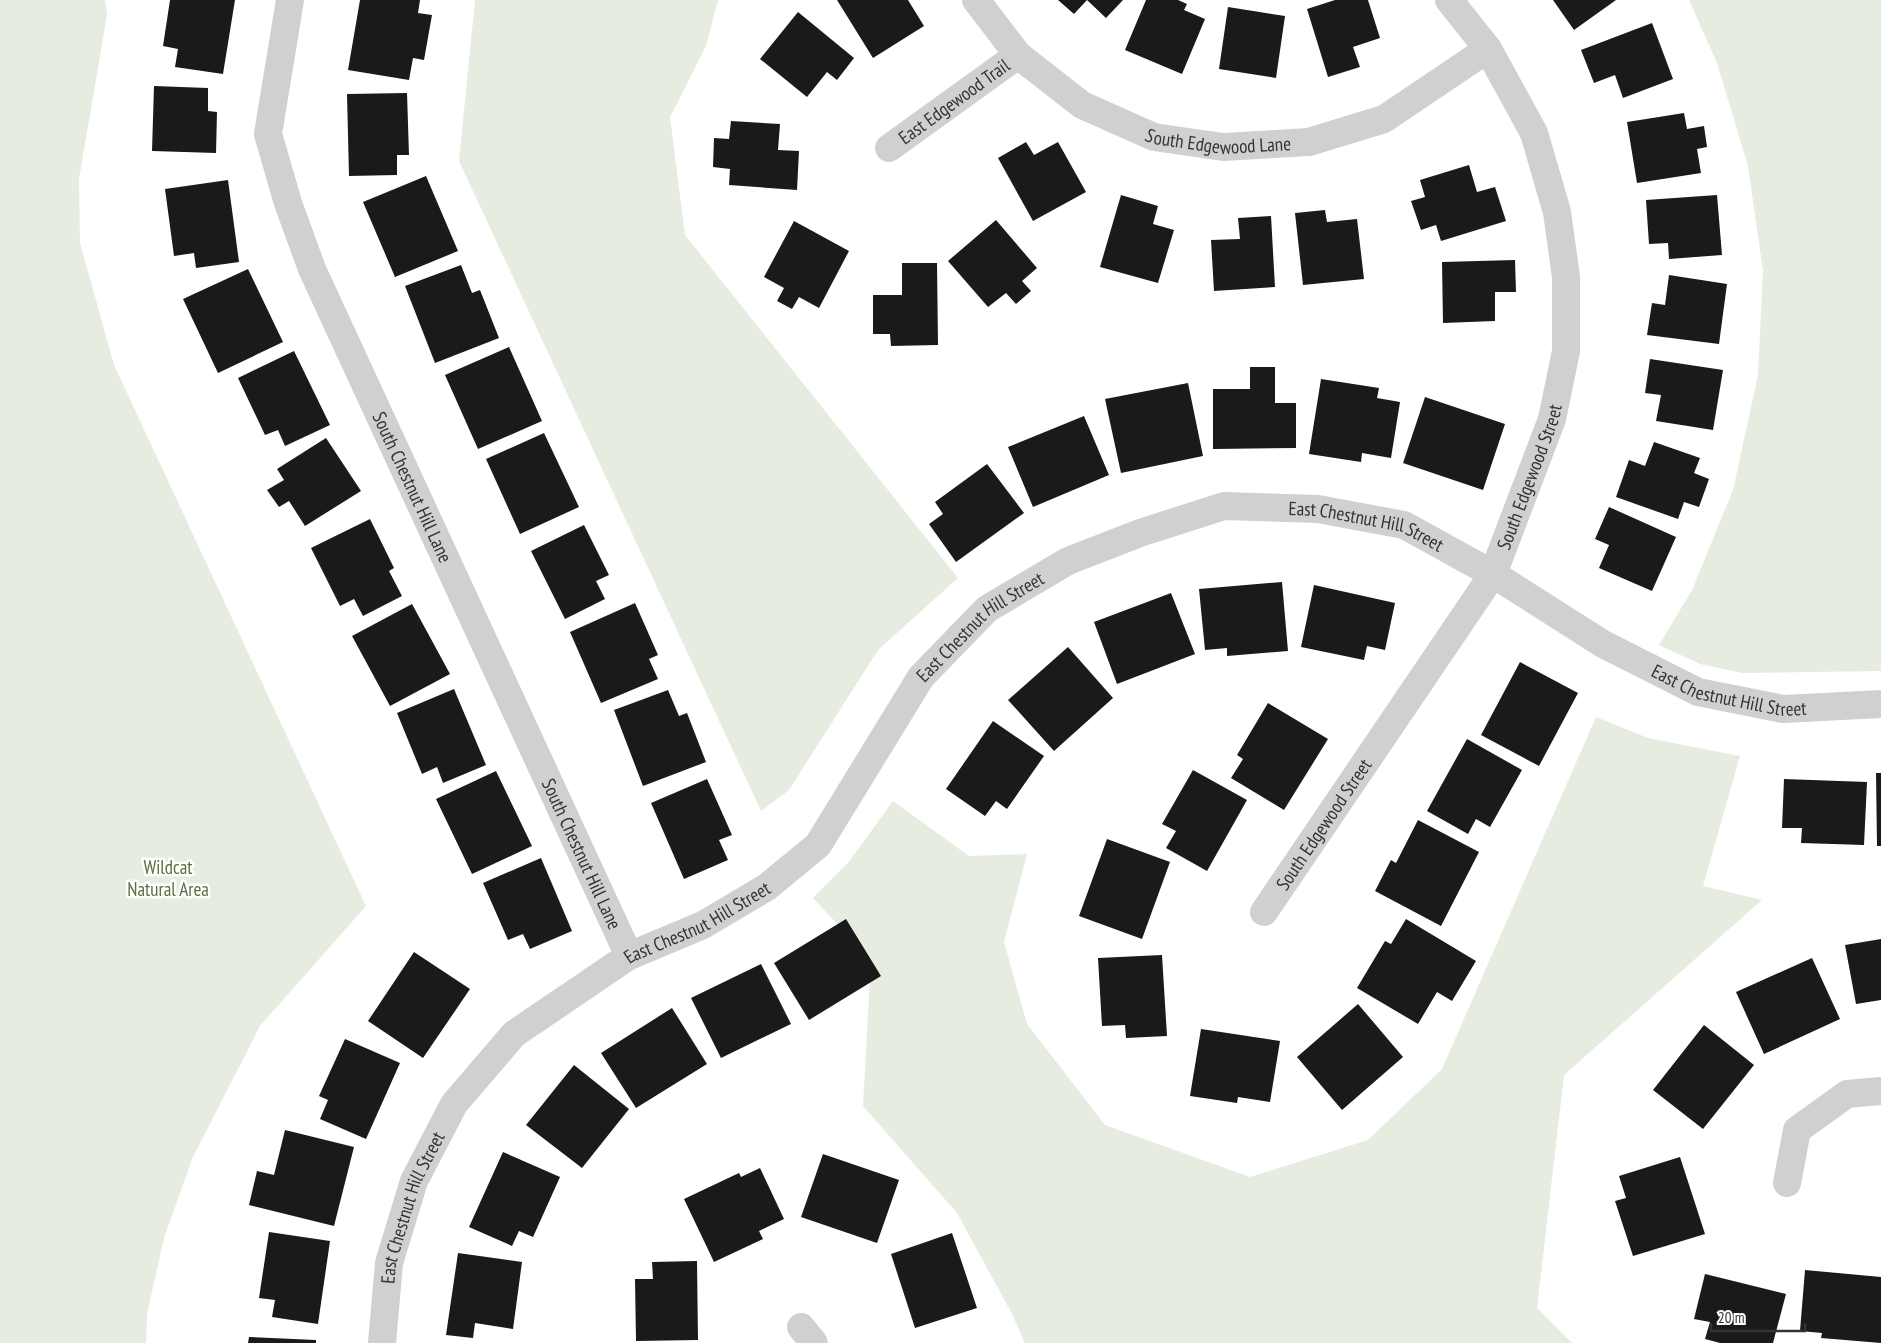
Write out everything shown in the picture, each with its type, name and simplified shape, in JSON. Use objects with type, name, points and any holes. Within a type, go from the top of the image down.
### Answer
[{"type":"street","name":"South Chestnut Hill Lane","points":[[290,0],[268,134],[288,203],[312,269],[629,956]]},
{"type":"street","name":"South Edgewood Lane","points":[[976,0],[1018,55],[1082,105],[1154,137],[1223,147],[1309,142],[1384,119],[1488,49]]},
{"type":"street","name":"South Edgewood Street","points":[[1264,912],[1493,574],[1552,419],[1566,351],[1566,277],[1557,212],[1534,133],[1488,49],[1449,0]]},
{"type":"street","name":"East Edgewood Trail","points":[[889,148],[1018,55]]},
{"type":"street","name":"East Chestnut Hill Street","points":[[382,1343],[389,1263],[414,1181],[454,1104],[514,1034],[629,956],[703,925],[767,888],[818,844],[921,677],[987,609],[1068,561],[1140,533],[1224,506],[1318,509],[1404,526],[1493,574],[1603,644],[1698,692],[1783,710],[1881,704]]},
{"type":"street","points":[[1787,1183],[1797,1130],[1847,1094],[1881,1091]]},
{"type":"green space","name":"Wildcat Natural Area","points":[[0,0],[105,0],[107,15],[79,179],[80,243],[114,365],[366,906],[260,1026],[192,1159],[164,1238],[147,1314],[146,1343],[0,1343]]},
{"type":"green space","points":[[475,0],[718,0],[706,46],[670,117],[685,235],[958,578],[878,650],[789,790],[761,811],[459,161]]},
{"type":"green space","points":[[1689,0],[1881,0],[1881,671],[1743,673],[1700,664],[1659,645],[1692,590],[1733,490],[1758,375],[1763,271],[1748,166],[1717,63]]},
{"type":"green space","points":[[1596,717],[1648,738],[1740,756],[1703,886],[1762,900],[1564,1075],[1537,1308],[1572,1343],[1025,1343],[1011,1312],[957,1213],[863,1106],[871,960],[813,898],[848,863],[893,801],[969,856],[1027,854],[1004,942],[1027,1024],[1105,1125],[1250,1177],[1368,1140],[1442,1069]]},
{"type":"building","points":[[170,0],[235,0],[223,74],[175,67],[178,49],[163,46]]},
{"type":"building","points":[[360,0],[420,0],[418,13],[432,15],[424,60],[413,58],[409,80],[348,70]]},
{"type":"building","points":[[837,0],[908,0],[924,26],[873,58]]},
{"type":"building","points":[[1058,0],[1087,0],[1074,14]]},
{"type":"building","points":[[1087,0],[1123,0],[1106,18]]},
{"type":"building","points":[[1146,0],[1178,0],[1187,4],[1184,10],[1205,19],[1182,74],[1125,50]]},
{"type":"building","points":[[1335,0],[1368,0],[1380,38],[1353,47],[1360,67],[1328,77],[1307,9]]},
{"type":"building","points":[[1553,0],[1616,0],[1574,30]]},
{"type":"building","points":[[1228,7],[1285,16],[1276,78],[1219,69]]},
{"type":"building","points":[[798,12],[854,58],[837,80],[827,72],[807,97],[760,59]]},
{"type":"building","points":[[1652,23],[1673,79],[1623,98],[1615,75],[1594,83],[1581,50]]},
{"type":"building","points":[[154,86],[208,88],[208,111],[217,112],[216,153],[152,151]]},
{"type":"building","points":[[407,93],[409,155],[397,155],[397,175],[349,176],[347,94]]},
{"type":"building","points":[[1684,113],[1687,129],[1704,126],[1707,147],[1697,149],[1701,173],[1637,183],[1627,122]]},
{"type":"building","points":[[731,121],[780,124],[778,150],[799,151],[797,190],[729,185],[730,169],[713,167],[714,138],[729,139]]},
{"type":"building","points":[[1026,142],[1034,155],[1058,142],[1086,192],[1033,221],[998,158]]},
{"type":"building","points":[[1469,165],[1477,192],[1495,187],[1506,221],[1441,241],[1436,225],[1421,230],[1411,201],[1425,197],[1420,180]]},
{"type":"building","points":[[426,176],[458,251],[395,277],[363,202]]},
{"type":"building","points":[[228,180],[239,262],[196,268],[194,253],[174,256],[165,189]]},
{"type":"building","points":[[1121,195],[1158,206],[1153,224],[1174,230],[1158,283],[1100,267]]},
{"type":"building","points":[[1717,195],[1722,255],[1669,259],[1668,243],[1649,244],[1646,200]]},
{"type":"building","points":[[1325,210],[1327,222],[1357,219],[1364,279],[1303,285],[1295,213]]},
{"type":"building","points":[[1271,216],[1275,287],[1214,291],[1211,240],[1240,239],[1238,218]]},
{"type":"building","points":[[996,220],[1037,268],[1022,281],[1031,291],[1016,304],[1006,293],[988,307],[948,261]]},
{"type":"building","points":[[794,221],[849,251],[819,308],[799,297],[792,309],[777,301],[784,288],[764,277]]},
{"type":"building","points":[[1515,260],[1516,292],[1495,292],[1495,321],[1443,323],[1442,262]]},
{"type":"building","points":[[902,263],[937,263],[938,345],[891,346],[890,334],[873,334],[873,295],[902,295]]},
{"type":"building","points":[[461,265],[472,293],[480,290],[499,338],[435,363],[405,286]]},
{"type":"building","points":[[248,269],[283,342],[218,373],[183,299]]},
{"type":"building","points":[[1669,275],[1727,284],[1719,344],[1647,335],[1652,303],[1665,305]]},
{"type":"building","points":[[509,347],[542,421],[478,449],[445,375]]},
{"type":"building","points":[[294,351],[330,425],[285,446],[278,430],[265,435],[238,378]]},
{"type":"building","points":[[1650,359],[1723,370],[1713,430],[1656,421],[1661,395],[1645,393]]},
{"type":"building","points":[[1250,367],[1275,367],[1275,403],[1296,403],[1296,448],[1213,449],[1213,389],[1250,389]]},
{"type":"building","points":[[1321,379],[1379,388],[1377,398],[1400,402],[1391,458],[1362,453],[1361,462],[1309,454]]},
{"type":"building","points":[[1188,383],[1203,456],[1121,473],[1105,399]]},
{"type":"building","points":[[1425,397],[1505,424],[1483,490],[1403,463]]},
{"type":"building","points":[[1084,416],[1109,475],[1033,507],[1008,447]]},
{"type":"building","points":[[544,433],[579,507],[520,534],[486,459]]},
{"type":"building","points":[[326,438],[361,491],[305,526],[289,501],[279,507],[267,490],[284,480],[277,469]]},
{"type":"building","points":[[1654,442],[1700,458],[1694,473],[1709,479],[1699,507],[1684,502],[1678,519],[1616,497],[1629,460],[1645,466]]},
{"type":"building","points":[[987,464],[1024,513],[956,562],[929,524],[943,514],[935,502]]},
{"type":"building","points":[[1609,507],[1676,537],[1652,591],[1599,568],[1609,545],[1595,539]]},
{"type":"building","points":[[370,519],[394,568],[389,571],[402,596],[363,616],[354,599],[340,606],[311,548]]},
{"type":"building","points":[[584,525],[609,575],[596,581],[605,599],[565,619],[531,551]]},
{"type":"building","points":[[1282,582],[1288,651],[1227,656],[1227,648],[1205,650],[1199,589]]},
{"type":"building","points":[[1314,585],[1395,603],[1385,650],[1367,646],[1364,660],[1301,647]]},
{"type":"building","points":[[1171,593],[1195,654],[1117,684],[1094,622]]},
{"type":"building","points":[[635,603],[658,655],[649,659],[658,679],[601,703],[570,632]]},
{"type":"building","points":[[412,604],[450,674],[390,706],[352,636]]},
{"type":"building","points":[[1068,647],[1113,698],[1054,751],[1008,700]]},
{"type":"building","points":[[1520,662],[1578,693],[1539,766],[1481,735]]},
{"type":"building","points":[[454,689],[486,765],[443,783],[437,767],[422,774],[397,713]]},
{"type":"building","points":[[668,690],[679,716],[687,713],[706,762],[643,786],[614,710]]},
{"type":"building","points":[[1268,703],[1328,739],[1284,810],[1231,778],[1243,759],[1237,755]]},
{"type":"building","points":[[993,721],[1044,756],[1007,809],[996,801],[985,816],[946,789]]},
{"type":"building","points":[[1467,739],[1522,770],[1490,827],[1476,819],[1468,834],[1427,811]]},
{"type":"building","points":[[1193,770],[1247,800],[1207,871],[1166,848],[1176,831],[1162,824]]},
{"type":"building","points":[[496,771],[532,846],[472,874],[436,799]]},
{"type":"building","points":[[1876,773],[1881,773],[1881,846],[1877,846]]},
{"type":"building","points":[[707,779],[732,835],[719,840],[728,860],[684,879],[651,803]]},
{"type":"building","points":[[1784,779],[1867,782],[1864,845],[1801,843],[1802,828],[1782,828]]},
{"type":"building","points":[[1418,820],[1479,852],[1441,926],[1375,891],[1391,860],[1396,863]]},
{"type":"building","points":[[1107,839],[1170,862],[1142,939],[1079,916]]},
{"type":"building","points":[[541,858],[572,931],[530,949],[523,934],[508,940],[483,883]]},
{"type":"building","points":[[846,919],[881,976],[809,1020],[774,963]]},
{"type":"building","points":[[1406,919],[1476,961],[1452,1001],[1437,992],[1418,1024],[1357,988],[1385,941],[1391,944]]},
{"type":"building","points":[[1881,939],[1881,1000],[1856,1004],[1845,945]]},
{"type":"building","points":[[414,952],[470,989],[423,1058],[368,1021]]},
{"type":"building","points":[[1162,955],[1167,1036],[1126,1038],[1125,1025],[1102,1026],[1098,958]]},
{"type":"building","points":[[1812,958],[1840,1019],[1764,1054],[1736,992]]},
{"type":"building","points":[[761,964],[791,1024],[721,1058],[691,998]]},
{"type":"building","points":[[1358,1004],[1403,1057],[1342,1110],[1297,1057]]},
{"type":"building","points":[[672,1008],[707,1064],[636,1108],[601,1053]]},
{"type":"building","points":[[1704,1025],[1754,1065],[1703,1129],[1653,1090]]},
{"type":"building","points":[[1201,1029],[1280,1041],[1270,1102],[1238,1097],[1237,1103],[1190,1096]]},
{"type":"building","points":[[345,1039],[400,1063],[366,1139],[320,1119],[328,1100],[319,1096]]},
{"type":"building","points":[[574,1065],[629,1109],[582,1168],[526,1125]]},
{"type":"building","points":[[285,1130],[354,1147],[334,1226],[249,1205],[257,1171],[274,1175]]},
{"type":"building","points":[[503,1152],[560,1177],[533,1237],[519,1231],[512,1246],[469,1227]]},
{"type":"building","points":[[823,1154],[899,1180],[877,1243],[801,1217]]},
{"type":"building","points":[[1680,1157],[1705,1234],[1633,1256],[1615,1201],[1626,1198],[1619,1176]]},
{"type":"building","points":[[760,1168],[784,1219],[759,1231],[763,1239],[714,1262],[684,1199],[739,1173],[741,1177]]},
{"type":"building","points":[[269,1232],[330,1241],[318,1324],[272,1317],[275,1300],[259,1298]]},
{"type":"building","points":[[952,1233],[977,1308],[915,1328],[891,1254]]},
{"type":"building","points":[[458,1253],[522,1262],[513,1329],[475,1323],[473,1338],[446,1335]]},
{"type":"building","points":[[697,1261],[698,1340],[636,1341],[635,1279],[653,1279],[652,1262]]},
{"type":"building","points":[[1805,1270],[1881,1277],[1881,1343],[1821,1338],[1822,1333],[1800,1331]]},
{"type":"building","points":[[1705,1274],[1786,1294],[1773,1343],[1720,1343],[1705,1339],[1710,1322],[1694,1319]]},
{"type":"building","points":[[249,1337],[316,1340],[316,1343],[248,1343]]}]
